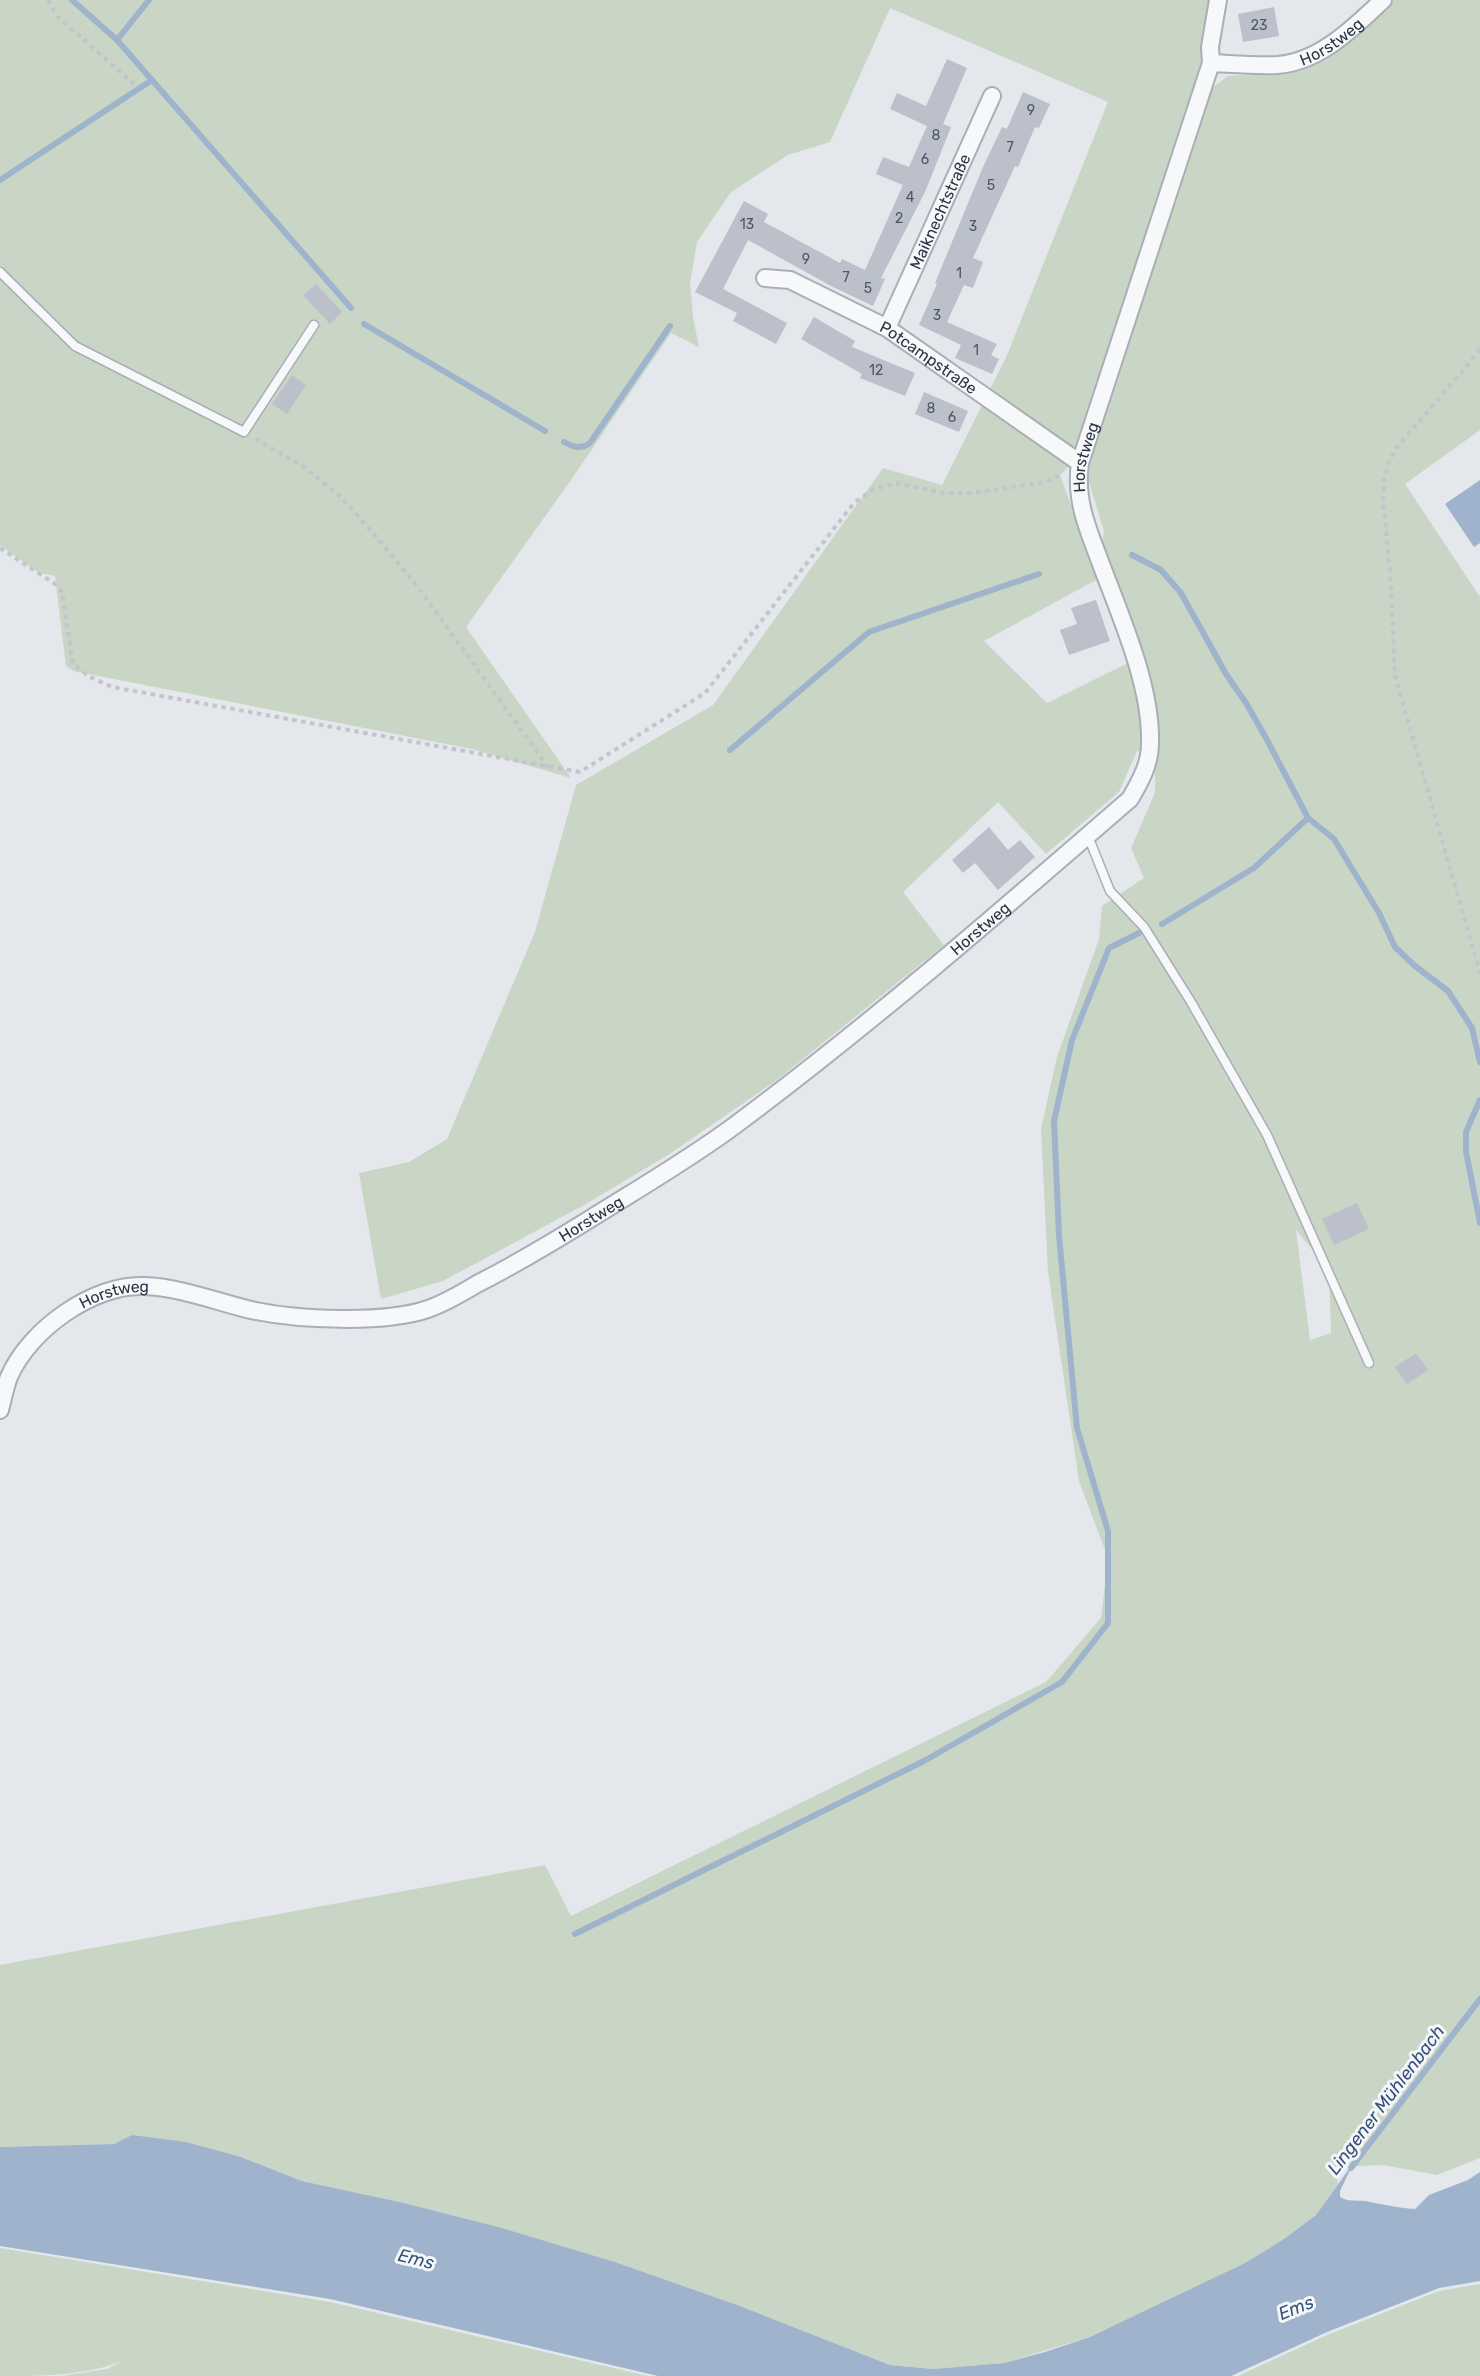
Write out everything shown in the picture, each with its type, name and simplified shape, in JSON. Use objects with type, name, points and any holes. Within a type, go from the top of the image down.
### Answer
[{"type":"street","points":[[1211,63],[1210,46],[1218,0]]},
{"type":"street","name":"Horstweg","points":[[0,1410],[9,1376],[27,1348],[52,1323],[87,1299],[114,1288],[144,1286],[256,1311],[302,1316],[382,1317],[427,1310],[529,1257],[663,1174],[732,1127],[830,1051],[1130,799],[1143,777],[1150,746],[1149,718],[1137,663],[1083,516],[1077,481],[1080,463],[1211,63],[1279,65],[1311,56],[1342,37],[1383,0]]},
{"type":"street","name":"Maiknechtstraße","points":[[887,328],[992,96]]},
{"type":"street","name":"Potcampstraße","points":[[765,278],[790,280],[887,328],[1080,463]]},
{"type":"lane","points":[[0,272],[75,346],[244,432],[314,325]]},
{"type":"lane","points":[[1088,836],[1110,891],[1144,927],[1191,1002],[1267,1135],[1370,1363]]},
{"type":"path","points":[[48,0],[57,16],[134,84]]},
{"type":"path","points":[[1480,349],[1397,447],[1384,478],[1383,498],[1391,583],[1395,676],[1480,973]]},
{"type":"path","points":[[244,432],[300,464],[341,497],[421,591],[548,767]]},
{"type":"path","points":[[0,548],[55,584],[62,592],[73,664],[90,677],[112,687],[580,772],[705,693],[854,503],[874,489],[896,483],[944,493],[973,493],[1046,482],[1080,463]]},
{"type":"green space","points":[[0,0],[1212,0],[1198,81],[1077,459],[1060,475],[1098,578],[1104,531],[1087,476],[1090,455],[1134,315],[1212,88],[1228,76],[1300,71],[1348,41],[1390,0],[1480,0],[1480,430],[1405,484],[1480,597],[1480,2158],[1437,2175],[1383,2165],[1335,2167],[1338,2184],[1316,2215],[1249,2261],[1090,2337],[1004,2363],[933,2369],[890,2365],[740,2306],[615,2262],[502,2228],[404,2203],[302,2181],[241,2157],[132,2135],[114,2144],[0,2147],[0,1965],[545,1865],[571,1916],[1046,1682],[1101,1618],[1108,1558],[1079,1481],[1048,1272],[1041,1129],[1057,1057],[1099,939],[1102,906],[1144,878],[1131,848],[1155,793],[1155,755],[1137,751],[1119,792],[1046,854],[998,802],[903,892],[944,945],[777,1080],[668,1155],[584,1205],[443,1281],[381,1299],[359,1173],[409,1162],[447,1139],[535,932],[576,785],[713,705],[883,468],[942,485],[1007,355],[1108,102],[890,8],[830,142],[788,155],[731,192],[697,242],[690,283],[699,347],[671,333],[571,480],[466,627],[571,778],[472,749],[73,671],[66,666],[55,576],[39,573],[0,545]],"holes":[[[1098,579],[1128,663],[1047,703],[984,641]],[[1296,1230],[1329,1270],[1331,1333],[1310,1340]]]},
{"type":"green space","points":[[0,2248],[330,2302],[648,2376],[61,2376],[107,2369],[125,2360],[79,2372],[0,2376]]},
{"type":"green space","points":[[1480,2284],[1480,2376],[1238,2376],[1327,2335],[1439,2291]]},
{"type":"water","points":[[1480,480],[1480,543],[1474,547],[1445,504]]},
{"type":"water","name":"Ems","points":[[132,2135],[186,2142],[241,2157],[302,2181],[404,2203],[502,2228],[615,2262],[740,2306],[890,2365],[933,2369],[1004,2363],[1090,2337],[1245,2263],[1284,2239],[1316,2215],[1354,2162],[1340,2191],[1340,2197],[1415,2209],[1429,2195],[1468,2180],[1480,2172],[1480,2281],[1439,2288],[1327,2332],[1231,2376],[658,2376],[330,2299],[0,2246],[0,2147],[114,2144]]},
{"type":"building","points":[[1274,7],[1279,36],[1243,42],[1238,14]]},
{"type":"building","points":[[947,59],[967,68],[943,124],[951,127],[925,192],[881,278],[885,279],[873,306],[831,286],[748,240],[723,289],[787,323],[776,344],[733,321],[737,313],[695,292],[744,201],[768,214],[764,222],[840,263],[842,259],[865,270],[903,185],[876,174],[883,157],[909,167],[927,126],[890,109],[897,93],[926,106]]},
{"type":"building","points":[[1023,92],[1050,104],[1039,128],[1035,127],[1018,167],[1015,166],[973,258],[983,262],[973,288],[964,285],[947,322],[997,344],[991,355],[999,359],[992,374],[955,358],[961,345],[919,325],[983,167],[1002,127],[1007,129]]},
{"type":"building","points":[[316,284],[342,312],[330,324],[303,295]]},
{"type":"building","points":[[814,317],[855,341],[852,347],[915,373],[905,396],[860,378],[862,374],[801,339]]},
{"type":"building","points":[[292,375],[306,385],[287,414],[272,404]]},
{"type":"building","points":[[924,392],[968,411],[959,432],[915,414]]},
{"type":"building","points":[[1096,600],[1110,641],[1069,655],[1060,630],[1077,624],[1071,608]]},
{"type":"building","points":[[989,827],[1008,850],[1020,840],[1035,857],[998,890],[975,863],[963,873],[952,860]]},
{"type":"building","points":[[1357,1203],[1369,1229],[1334,1245],[1322,1219]]},
{"type":"building","points":[[1416,1353],[1428,1370],[1407,1384],[1395,1367]]},
{"type":"waterway","points":[[72,0],[117,40]]},
{"type":"waterway","points":[[149,0],[117,40],[351,308]]},
{"type":"waterway","points":[[0,180],[152,80]]},
{"type":"waterway","points":[[364,324],[545,431]]},
{"type":"waterway","points":[[564,442],[577,447],[590,443],[670,326]]},
{"type":"waterway","points":[[1132,555],[1161,570],[1181,593],[1226,674],[1266,738],[1308,818],[1334,839],[1379,913],[1395,947],[1415,966],[1448,991],[1472,1028],[1480,1062]]},
{"type":"waterway","points":[[730,750],[869,632],[1039,574]]},
{"type":"waterway","points":[[1162,924],[1254,868],[1308,818]]},
{"type":"waterway","points":[[575,1934],[924,1761],[1062,1682],[1108,1623],[1108,1531],[1077,1428],[1059,1236],[1054,1121],[1072,1040],[1109,948],[1139,933]]},
{"type":"waterway","points":[[1480,1100],[1466,1132],[1466,1152],[1480,1223]]},
{"type":"waterway","name":"Lingener Mühlenbach","points":[[1351,2168],[1480,1999]]}]
